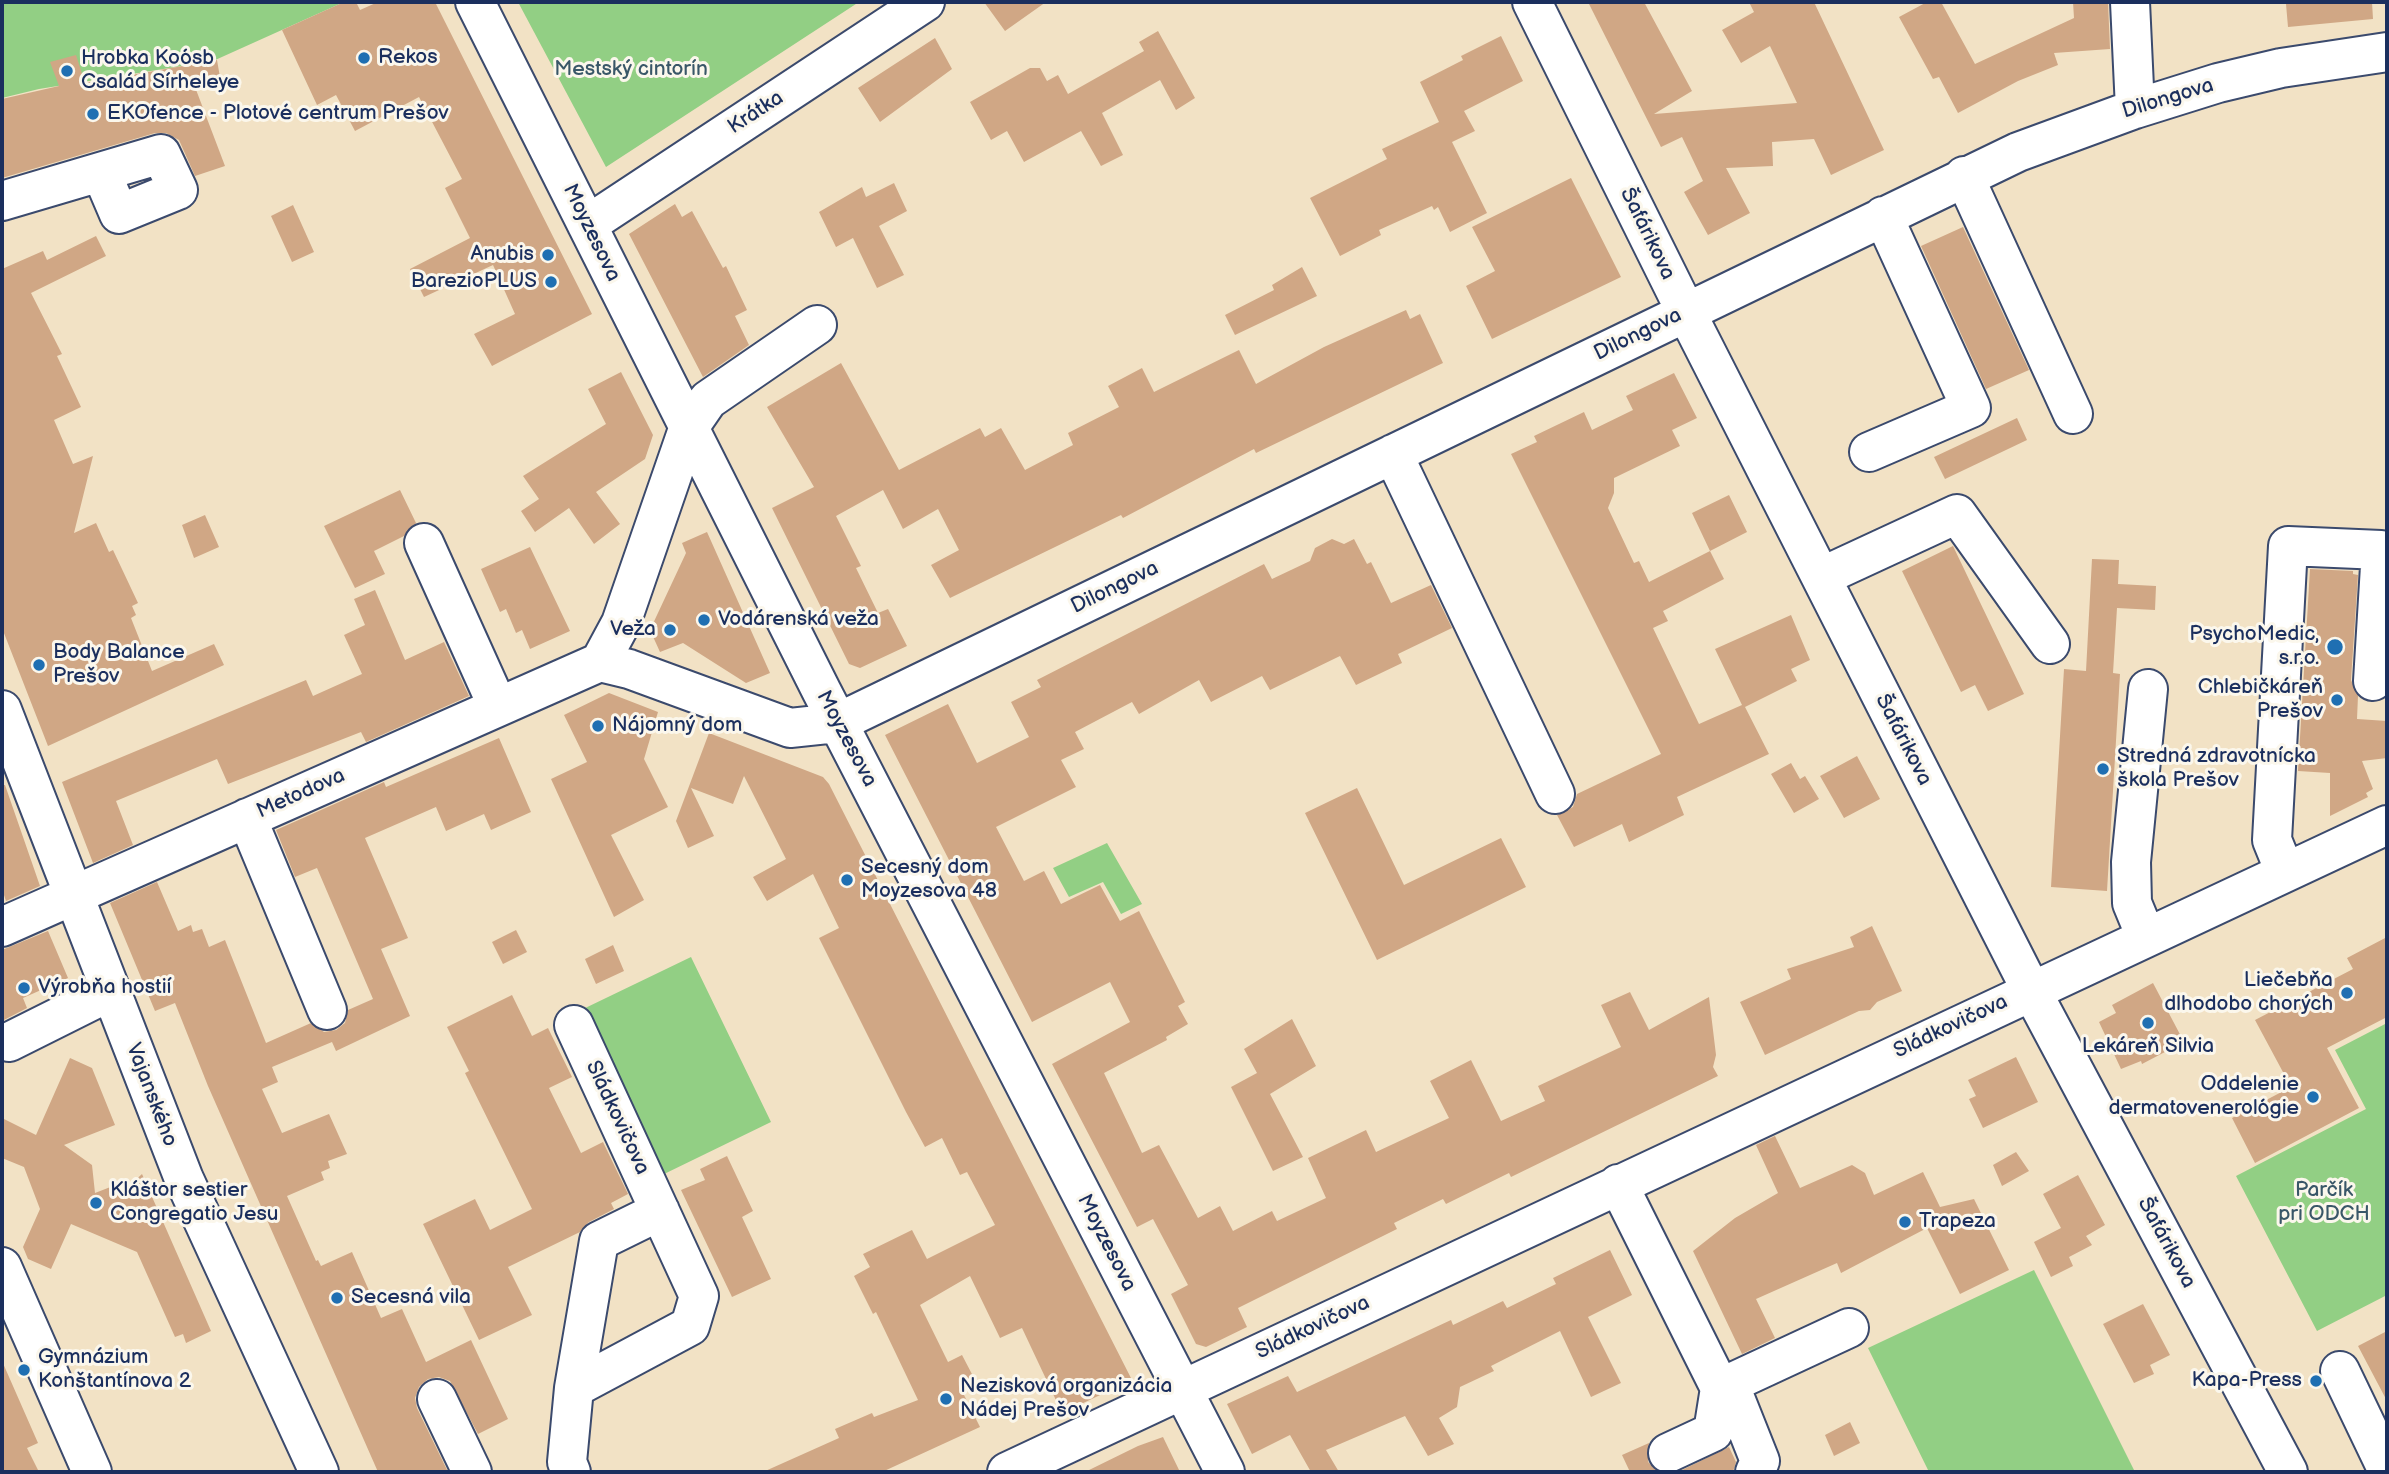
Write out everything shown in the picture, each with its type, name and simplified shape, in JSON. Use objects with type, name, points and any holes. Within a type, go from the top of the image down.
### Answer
[{"type":"street","name":"Moyzesova","points":[[475,2],[837,723],[1225,1472]]},
{"type":"street","name":"Šafárikova","points":[[1532,2],[1686,312],[2031,990],[2288,1472]]},
{"type":"street","points":[[2130,2],[2135,108]]},
{"type":"street","name":"Krátka","points":[[587,225],[915,4]]},
{"type":"street","name":"Dilongova","points":[[600,662],[629,669],[790,728],[837,723],[2018,152],[2135,108],[2281,68],[2387,52]]},
{"type":"street","points":[[2,201],[101,172]]},
{"type":"street","points":[[1964,176],[2073,414]]},
{"type":"street","points":[[1869,452],[1971,408],[1883,216]]},
{"type":"street","points":[[600,662],[621,622],[688,429],[708,400],[817,325]]},
{"type":"street","points":[[1394,454],[1555,794]]},
{"type":"street","points":[[1821,577],[1957,514],[2050,644]]},
{"type":"street","points":[[424,543],[498,707]]},
{"type":"street","points":[[2285,872],[2272,840],[2288,546],[2381,550],[2373,681]]},
{"type":"street","name":"Metodova","points":[[2,927],[600,662]]},
{"type":"street","points":[[2146,937],[2132,903],[2131,862],[2148,689]]},
{"type":"street","name":"Vajanského","points":[[2,710],[184,1179],[319,1472]]},
{"type":"street","points":[[247,818],[327,1010]]},
{"type":"street","name":"Sládkovičova","points":[[1007,1472],[2387,825]]},
{"type":"street","points":[[9,1042],[111,991]]},
{"type":"street","name":"Sládkovičova","points":[[574,1026],[699,1296],[690,1326],[574,1388]]},
{"type":"street","points":[[1618,1184],[1724,1385],[1760,1461],[1755,1472]]},
{"type":"street","points":[[571,1472],[567,1462],[574,1388],[599,1241],[660,1211]]},
{"type":"street","points":[[2,1267],[92,1472]]},
{"type":"street","points":[[1724,1385],[1849,1328]]},
{"type":"street","points":[[2340,1371],[2387,1469]]},
{"type":"street","points":[[1668,1452],[1713,1432],[1724,1385]]},
{"type":"street","points":[[437,1399],[472,1472]]},
{"type":"green space","points":[[2,2],[344,2],[213,61],[39,89],[2,98]]},
{"type":"green space","name":"Mestský cintorín","points":[[518,2],[859,2],[606,167]]},
{"type":"green space","points":[[1107,843],[1142,904],[1121,914],[1103,882],[1069,897],[1053,868]]},
{"type":"green space","points":[[691,957],[771,1122],[660,1176],[579,1011]]},
{"type":"green space","name":"Parčík pri ODCH","points":[[2387,1023],[2387,1295],[2317,1331],[2236,1176],[2366,1109],[2335,1050]]},
{"type":"green space","points":[[2034,1270],[2135,1472],[1929,1472],[1868,1348]]},
{"type":"building","points":[[344,2],[356,2],[360,10],[378,2],[435,2],[592,314],[492,366],[474,334],[515,314],[493,265],[424,297],[410,269],[470,238],[445,188],[462,179],[419,97],[355,131],[336,95],[317,105],[282,30]]},
{"type":"building","points":[[984,2],[1046,2],[1005,31]]},
{"type":"building","points":[[1588,2],[1644,2],[1692,91],[1654,114],[1797,103],[1770,46],[1741,63],[1722,30],[1754,12],[1749,2],[1814,2],[1884,150],[1831,175],[1814,139],[1772,142],[1773,166],[1726,168],[1750,213],[1708,235],[1684,192],[1703,181],[1682,137],[1661,147]]},
{"type":"building","points":[[1927,2],[1941,2],[1975,64],[2074,18],[2073,2],[2108,2],[2110,49],[2054,53],[2058,65],[2018,81],[1958,113],[1939,77],[1933,79],[1899,17]]},
{"type":"building","points":[[2372,2],[2373,19],[2288,27],[2286,4]]},
{"type":"building","points":[[1158,31],[1195,98],[1176,110],[1160,80],[1102,113],[1123,155],[1101,166],[1081,131],[1024,162],[1007,131],[991,140],[970,102],[1030,68],[1040,68],[1047,81],[1058,75],[1068,94],[1144,51],[1139,42]]},
{"type":"building","points":[[1501,36],[1523,81],[1464,111],[1475,131],[1452,142],[1487,213],[1450,232],[1438,207],[1434,210],[1432,206],[1379,230],[1381,235],[1340,256],[1310,198],[1387,159],[1382,149],[1439,122],[1420,82],[1463,60],[1461,56]]},
{"type":"building","points":[[935,38],[952,69],[880,122],[858,88]]},
{"type":"building","name":"EKOfence - Plotové centrum Prešov","points":[[76,55],[85,83],[217,60],[221,83],[195,87],[225,166],[195,176],[179,140],[166,133],[155,133],[2,178],[2,99],[59,86],[50,62]]},
{"type":"building","points":[[1571,178],[1621,277],[1492,339],[1466,286],[1495,271],[1472,227]]},
{"type":"building","points":[[894,183],[907,211],[879,226],[904,275],[877,288],[853,238],[836,247],[819,212],[862,187],[866,197]]},
{"type":"building","points":[[675,204],[682,217],[692,211],[723,268],[726,266],[747,310],[735,316],[749,345],[703,377],[629,234]]},
{"type":"building","points":[[293,205],[314,252],[292,262],[271,216]]},
{"type":"building","points":[[1963,227],[2029,370],[1986,389],[1921,246]]},
{"type":"building","points":[[96,236],[106,256],[31,293],[62,354],[57,356],[81,407],[54,420],[73,464],[93,456],[74,533],[96,523],[109,552],[113,550],[138,603],[132,606],[136,615],[131,618],[152,671],[214,644],[224,665],[48,746],[2,628],[2,269],[43,251],[47,260]]},
{"type":"building","points":[[1302,267],[1317,296],[1235,335],[1225,315],[1274,290],[1272,285]]},
{"type":"building","points":[[1406,310],[1410,319],[1420,314],[1443,363],[1256,453],[1254,449],[1123,518],[1121,515],[950,598],[931,565],[959,550],[938,509],[903,529],[883,490],[836,516],[861,566],[856,568],[878,613],[888,609],[907,646],[860,668],[849,664],[772,508],[814,487],[767,407],[841,363],[899,470],[980,428],[985,437],[1001,428],[1025,470],[1073,445],[1068,433],[1119,407],[1108,386],[1142,368],[1154,392],[1239,350],[1256,384],[1324,347]]},
{"type":"building","points":[[621,372],[653,435],[645,459],[596,492],[620,524],[594,544],[569,508],[535,532],[521,511],[539,499],[523,476],[606,424],[588,389]]},
{"type":"building","points":[[1674,373],[1697,418],[1672,430],[1680,446],[1614,478],[1614,493],[1608,508],[1634,563],[1639,561],[1649,582],[1710,551],[1724,579],[1663,611],[1668,621],[1653,628],[1699,724],[1742,705],[1715,649],[1791,615],[1810,660],[1791,669],[1797,681],[1745,707],[1769,754],[1677,797],[1684,815],[1629,842],[1622,824],[1574,847],[1557,815],[1573,807],[1577,794],[1661,754],[1511,454],[1537,442],[1534,436],[1584,412],[1592,430],[1633,410],[1626,396]]},
{"type":"building","points":[[2017,418],[2027,440],[1945,479],[1934,457]]},
{"type":"building","points":[[400,490],[416,523],[404,536],[374,551],[385,574],[355,588],[324,526]]},
{"type":"building","points":[[1729,495],[1747,532],[1710,551],[1692,513]]},
{"type":"building","points":[[205,515],[219,547],[194,558],[182,525]]},
{"type":"building","points":[[707,532],[770,673],[746,683],[683,643],[660,652],[650,630],[686,553],[682,543]]},
{"type":"building","points":[[1332,539],[1344,544],[1354,539],[1367,564],[1371,562],[1391,603],[1431,585],[1452,628],[1398,654],[1402,663],[1356,685],[1340,656],[1270,690],[1262,676],[1211,702],[1199,680],[1139,714],[1132,702],[1075,732],[1084,749],[1061,760],[1076,787],[996,827],[1024,881],[1044,871],[1061,904],[1100,885],[1120,921],[1139,911],[1185,1002],[1178,1006],[1188,1024],[1166,1037],[1167,1040],[1104,1073],[1142,1153],[1159,1145],[1198,1218],[1220,1206],[1233,1231],[1272,1211],[1277,1221],[1326,1198],[1308,1158],[1366,1130],[1376,1152],[1449,1118],[1430,1081],[1471,1060],[1501,1121],[1545,1101],[1538,1086],[1621,1047],[1601,1005],[1630,992],[1649,1030],[1709,997],[1716,1055],[1713,1067],[1718,1076],[1511,1177],[1509,1173],[1446,1204],[1443,1199],[1394,1223],[1397,1229],[1238,1308],[1247,1327],[1206,1347],[1196,1344],[1171,1294],[1188,1285],[1153,1219],[1137,1227],[1052,1064],[1130,1022],[1110,982],[1032,1022],[885,735],[948,704],[977,763],[1029,737],[1011,702],[1041,687],[1037,680],[1264,564],[1272,579],[1310,561],[1315,548]]},
{"type":"building","points":[[1953,546],[2024,694],[1988,711],[1975,685],[1961,692],[1902,571]]},
{"type":"building","points":[[530,547],[570,631],[530,649],[522,630],[516,633],[506,609],[500,612],[481,569]]},
{"type":"building","points":[[2092,559],[2119,560],[2118,584],[2156,586],[2155,610],[2117,608],[2113,673],[2120,674],[2107,891],[2051,887],[2064,669],[2086,671]]},
{"type":"building","points":[[2310,569],[2353,571],[2353,574],[2358,575],[2351,680],[2358,696],[2357,719],[2387,721],[2387,758],[2362,761],[2373,789],[2366,793],[2368,797],[2330,816],[2330,773],[2298,771]]},
{"type":"building","points":[[375,590],[405,660],[444,642],[469,696],[366,742],[361,732],[228,784],[217,759],[116,801],[133,845],[93,863],[62,782],[306,680],[313,696],[362,674],[344,635],[365,625],[354,599]]},
{"type":"building","points":[[609,693],[658,712],[644,759],[668,807],[611,835],[644,900],[614,917],[551,779],[587,762],[564,715]]},
{"type":"building","points":[[709,733],[823,777],[829,784],[1132,1380],[1062,1413],[1022,1328],[1000,1338],[970,1276],[920,1305],[948,1362],[962,1355],[974,1378],[959,1385],[980,1427],[882,1472],[763,1472],[839,1438],[835,1429],[872,1413],[874,1417],[918,1400],[876,1312],[873,1314],[854,1276],[870,1267],[863,1254],[912,1230],[927,1259],[995,1225],[967,1172],[960,1175],[942,1138],[925,1147],[906,1112],[819,938],[839,928],[813,874],[767,901],[753,877],[786,859],[744,776],[733,804],[691,788],[714,836],[688,848],[676,821]]},
{"type":"building","points":[[499,738],[531,812],[491,830],[484,814],[446,831],[436,807],[365,838],[408,938],[381,949],[410,1016],[336,1051],[332,1042],[272,1067],[278,1082],[262,1089],[282,1133],[329,1114],[347,1154],[328,1161],[330,1168],[321,1172],[324,1180],[287,1196],[316,1261],[318,1260],[321,1266],[352,1252],[381,1318],[402,1309],[426,1362],[471,1340],[508,1419],[478,1434],[450,1381],[439,1377],[428,1379],[419,1387],[415,1398],[417,1408],[448,1472],[378,1472],[208,1086],[175,1003],[155,1011],[110,903],[157,882],[178,931],[191,925],[193,932],[202,929],[209,947],[225,940],[266,1043],[311,1023],[324,1032],[336,1030],[345,1023],[348,1010],[373,999],[317,868],[295,877],[276,830],[384,782],[386,787]]},
{"type":"building","points":[[1857,756],[1880,799],[1844,818],[1820,776]]},
{"type":"building","points":[[1791,763],[1800,779],[1805,776],[1819,799],[1794,813],[1771,774]]},
{"type":"building","points":[[2,785],[5,785],[40,886],[6,901],[2,889]]},
{"type":"building","points":[[1357,788],[1404,885],[1501,838],[1526,887],[1377,960],[1305,813]]},
{"type":"building","points":[[1872,926],[1902,991],[1877,1002],[1870,1010],[1859,1011],[1765,1055],[1740,1002],[1791,979],[1787,969],[1854,947],[1850,937]]},
{"type":"building","points":[[516,930],[527,952],[503,964],[492,942]]},
{"type":"building","name":"Výrobňa hostií","points":[[48,931],[68,978],[23,998],[27,1008],[2,1021],[2,950]]},
{"type":"building","points":[[2387,937],[2387,1017],[2327,1048],[2359,1108],[2255,1163],[2232,1118],[2291,1087],[2255,1020],[2353,969],[2347,958]]},
{"type":"building","points":[[613,945],[624,971],[596,984],[585,959]]},
{"type":"building","name":"Lekáreň Silvia","points":[[2153,983],[2184,1042],[2142,1064],[2141,1061],[2121,1069],[2099,1022],[2116,1013],[2112,1005]]},
{"type":"building","points":[[512,995],[532,1036],[548,1028],[572,1077],[549,1088],[581,1153],[603,1142],[628,1194],[611,1203],[614,1209],[589,1222],[580,1232],[508,1267],[532,1315],[479,1340],[423,1224],[475,1199],[490,1230],[532,1209],[465,1073],[469,1071],[447,1027]]},
{"type":"building","points":[[1292,1019],[1316,1066],[1270,1094],[1303,1157],[1273,1171],[1231,1087],[1257,1073],[1244,1049]]},
{"type":"building","points":[[2016,1057],[2038,1102],[1983,1128],[1969,1099],[1976,1096],[1968,1080]]},
{"type":"building","name":"Kláštor sestier Congregatio Jesu","points":[[70,1058],[92,1068],[115,1125],[64,1145],[92,1165],[95,1193],[113,1186],[118,1196],[142,1174],[211,1331],[186,1343],[183,1334],[175,1337],[137,1252],[71,1224],[51,1269],[28,1259],[23,1247],[40,1209],[24,1167],[2,1158],[2,1118],[36,1135]]},
{"type":"building","points":[[1775,1136],[1800,1188],[1852,1165],[1865,1173],[1874,1195],[1923,1172],[1940,1207],[1974,1199],[2009,1270],[1960,1294],[1927,1228],[1841,1273],[1837,1263],[1756,1299],[1775,1338],[1742,1354],[1693,1251],[1735,1218],[1778,1193],[1756,1145]]},
{"type":"building","points":[[2016,1152],[2029,1171],[2002,1186],[1993,1165]]},
{"type":"building","points":[[727,1156],[753,1211],[742,1217],[771,1279],[732,1297],[681,1190],[705,1180],[700,1169]]},
{"type":"building","points":[[2078,1175],[2105,1225],[2086,1236],[2092,1245],[2069,1257],[2073,1266],[2051,1277],[2034,1242],[2061,1228],[2043,1194]]},
{"type":"building","points":[[1610,1250],[1632,1295],[1588,1317],[1621,1383],[1591,1397],[1560,1331],[1491,1366],[1494,1371],[1460,1387],[1457,1407],[1439,1418],[1454,1444],[1428,1456],[1405,1416],[1326,1450],[1339,1472],[1311,1472],[1290,1435],[1252,1454],[1227,1404],[1288,1376],[1297,1392],[1451,1320],[1453,1325],[1503,1301],[1507,1308],[1556,1284],[1553,1278]]},
{"type":"building","points":[[2143,1304],[2170,1355],[2150,1365],[2154,1374],[2134,1383],[2103,1324]]},
{"type":"building","points":[[2387,1331],[2387,1401],[2358,1346]]},
{"type":"building","points":[[2,1361],[38,1443],[27,1448],[39,1472],[2,1472]]},
{"type":"building","points":[[1850,1422],[1860,1443],[1834,1456],[1825,1435]]},
{"type":"building","points":[[1163,1437],[1180,1472],[1085,1472],[1138,1446]]},
{"type":"building","points":[[1649,1443],[1648,1462],[1659,1472],[1630,1472],[1622,1455]]},
{"type":"building","points":[[1729,1447],[1736,1462],[1733,1472],[1678,1472]]},
{"type":"place","name":"Rekos","points":[[364,58]]},
{"type":"place","name":"Hrobka Koósb Család Sírheleye","points":[[67,71]]},
{"type":"place","name":"EKOfence - Plotové centrum Prešov","points":[[93,114]]},
{"type":"place","name":"Anubis","points":[[548,255]]},
{"type":"place","name":"BarezioPLUS","points":[[551,282]]},
{"type":"place","name":"Vodárenská veža","points":[[704,620]]},
{"type":"place","name":"Veža","points":[[670,630]]},
{"type":"place","name":"PsychoMedic, s.r.o.","points":[[2335,647]]},
{"type":"place","name":"Body Balance Prešov","points":[[39,665]]},
{"type":"place","name":"Chlebičkáreň Prešov","points":[[2337,700]]},
{"type":"place","name":"Nájomný dom","points":[[598,726]]},
{"type":"place","name":"Stredná zdravotnícka škola Prešov","points":[[2103,769]]},
{"type":"place","name":"Secesný dom Moyzesova 48","points":[[847,880]]},
{"type":"place","name":"Výrobňa hostií","points":[[24,988]]},
{"type":"place","name":"Liečebňa dlhodobo chorých","points":[[2347,993]]},
{"type":"place","name":"Lekáreň Silvia","points":[[2148,1023]]},
{"type":"place","name":"Oddelenie dermatovenerológie","points":[[2313,1097]]},
{"type":"place","name":"Kláštor sestier Congregatio Jesu","points":[[96,1203]]},
{"type":"place","name":"Trapeza","points":[[1905,1222]]},
{"type":"place","name":"Secesná vila","points":[[337,1298]]},
{"type":"place","name":"Gymnázium Konštantínova 2","points":[[24,1370]]},
{"type":"place","name":"Kapa-Press","points":[[2316,1381]]},
{"type":"place","name":"Nezisková organizácia Nádej Prešov","points":[[946,1399]]}]
